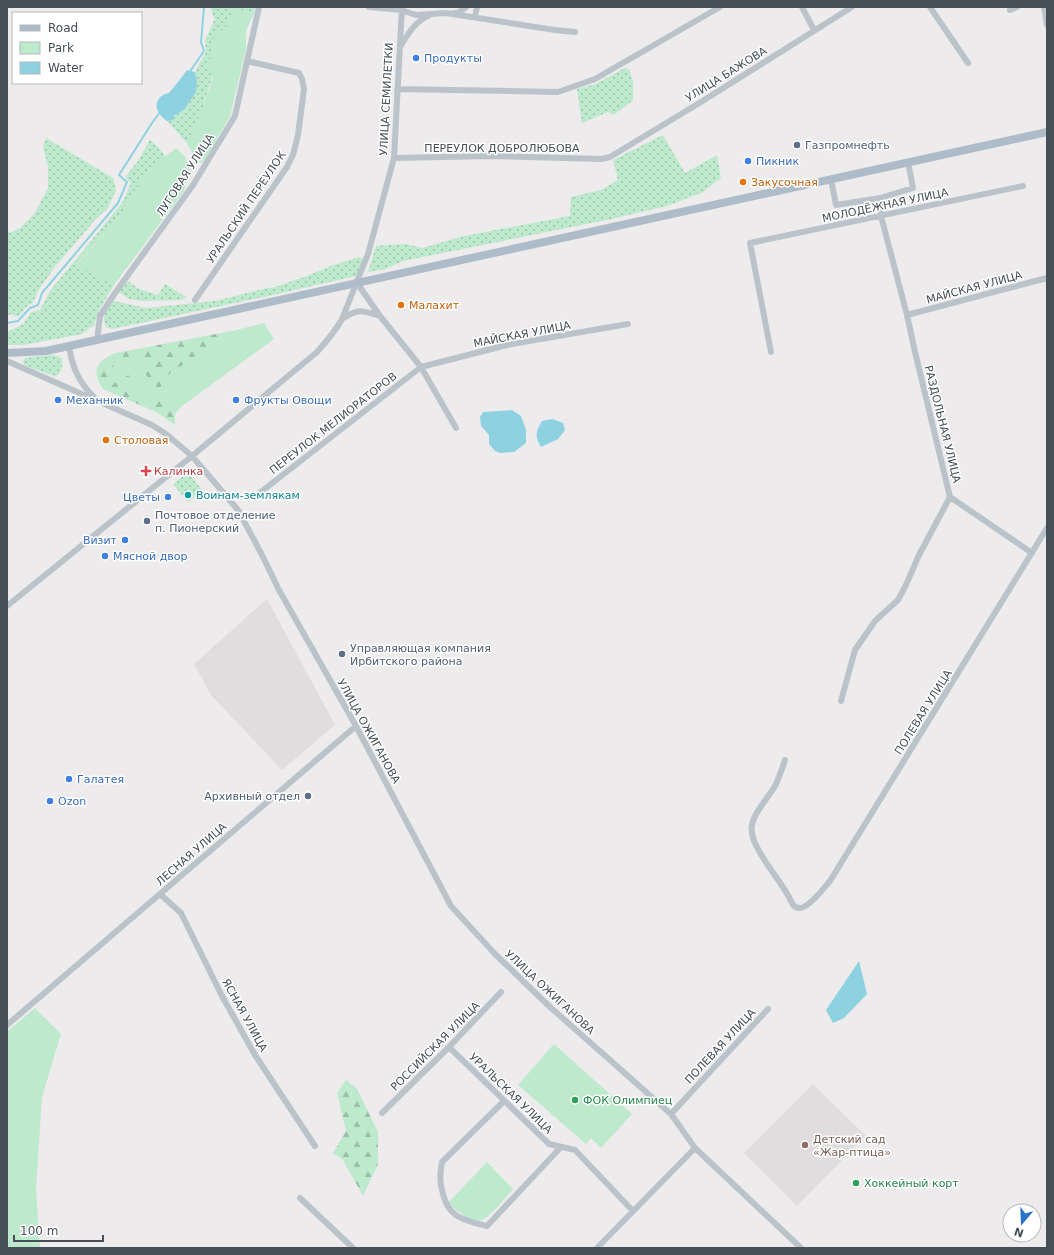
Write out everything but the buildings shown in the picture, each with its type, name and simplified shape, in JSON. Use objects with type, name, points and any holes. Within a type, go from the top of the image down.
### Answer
[{"type":"main road","points":[[7,353],[46,351],[1047,132]]},
{"type":"street","name":"ЛУГОВАЯ УЛИЦА","points":[[97,340],[100,316],[193,185],[235,116],[258,7]]},
{"type":"street","points":[[369,7],[402,8],[416,15],[452,14],[575,32]]},
{"type":"street","points":[[452,14],[458,13],[466,7]]},
{"type":"street","points":[[476,17],[477,7]]},
{"type":"street","points":[[397,89],[558,92],[595,79],[720,7]]},
{"type":"street","points":[[802,7],[814,30]]},
{"type":"street","name":"УЛИЦА БАЖОВА","points":[[610,157],[852,7]]},
{"type":"street","points":[[930,7],[968,63]]},
{"type":"street","points":[[1010,10],[1017,7]]},
{"type":"street","points":[[1044,7],[1047,25]]},
{"type":"street","name":"УЛИЦА СЕМИЛЕТКИ","points":[[7,606],[192,456],[317,352],[331,337],[342,319],[368,254],[394,158],[402,8]]},
{"type":"street","points":[[399,49],[410,30],[424,18],[434,14]]},
{"type":"street","name":"УРАЛЬСКИЙ ПЕРЕУЛОК","points":[[195,300],[287,167],[293,155],[298,135],[304,89],[299,73],[247,61]]},
{"type":"street","name":"ПЕРЕУЛОК ДОБРОЛЮБОВА","points":[[394,158],[493,156],[601,159],[610,157]]},
{"type":"street","points":[[831,179],[836,205],[880,198],[913,188],[908,162]]},
{"type":"street","name":"МОЛОДЁЖНАЯ УЛИЦА","points":[[771,352],[750,243],[1023,186]]},
{"type":"street","name":"РАЗДОЛЬНАЯ УЛИЦА","points":[[840,701],[856,650],[875,621],[898,600],[904,590],[919,555],[950,497],[914,352],[907,315],[881,216],[880,198]]},
{"type":"street","name":"МАЙСКАЯ УЛИЦА","points":[[907,315],[1047,278]]},
{"type":"street","points":[[357,283],[380,316],[421,367],[456,428]]},
{"type":"street","points":[[342,319],[354,312],[364,310],[380,316]]},
{"type":"street","name":"МАЙСКАЯ УЛИЦА","points":[[421,367],[508,345],[628,324]]},
{"type":"street","points":[[69,346],[71,362],[78,377],[87,390],[99,402]]},
{"type":"street","name":"УЛИЦА ОЖИГАНОВА","points":[[7,361],[152,425],[171,437],[192,456],[238,510],[279,590],[356,726],[451,906],[495,954],[550,1007],[671,1114],[695,1148],[799,1246]]},
{"type":"street","name":"ПЕРЕУЛОК МЕЛИОРАТОРОВ","points":[[257,494],[421,367]]},
{"type":"street","points":[[950,497],[1032,553]]},
{"type":"street","name":"ПОЛЕВАЯ УЛИЦА","points":[[785,760],[775,785],[751,826],[752,835],[759,851],[795,907],[800,909],[811,902],[830,881],[1047,528]]},
{"type":"street","name":"ЛЕСНАЯ УЛИЦА","points":[[7,1025],[356,726]]},
{"type":"street","name":"ЯСНАЯ УЛИЦА","points":[[160,894],[181,913],[222,996],[254,1055],[316,1146]]},
{"type":"street","name":"РОССИЙСКАЯ УЛИЦА","points":[[382,1113],[449,1047],[501,992]]},
{"type":"street","name":"ПОЛЕВАЯ УЛИЦА","points":[[671,1114],[768,1009]]},
{"type":"street","name":"УРАЛЬСКАЯ УЛИЦА","points":[[449,1047],[549,1144],[575,1150],[633,1211]]},
{"type":"street","points":[[504,1101],[442,1162],[439,1174],[443,1198],[448,1208],[457,1216],[467,1221],[487,1226],[561,1147]]},
{"type":"street","points":[[597,1248],[695,1148]]},
{"type":"street","points":[[300,1198],[354,1248]]},
{"type":"shaded area","points":[[267,599],[335,725],[282,770],[211,695],[194,664]]},
{"type":"shaded area","name":"Детский сад «Жар-птица»","points":[[813,1084],[866,1136],[797,1206],[744,1153]]},
{"type":"green space","points":[[211,7],[255,7],[254,13],[233,9],[201,113],[187,143],[167,121],[172,120],[173,116],[184,110],[189,103],[197,81],[195,72],[206,52],[205,41],[215,19],[212,14]]},
{"type":"green space","points":[[233,9],[254,13],[246,31],[246,49],[230,116],[206,158],[201,163],[197,162],[187,143],[201,113],[213,78],[208,69],[215,33],[225,29]]},
{"type":"green space","points":[[625,68],[629,69],[633,82],[633,100],[614,115],[608,112],[582,123],[577,89],[596,84]]},
{"type":"green space","points":[[663,135],[685,173],[717,155],[721,178],[703,192],[667,206],[611,219],[403,261],[385,269],[368,272],[376,246],[406,244],[422,248],[464,236],[570,216],[571,197],[601,190],[618,180],[613,160]]},
{"type":"green space","points":[[46,138],[113,178],[116,190],[108,208],[95,220],[54,268],[38,291],[33,303],[28,305],[18,317],[11,314],[7,316],[7,231],[10,233],[20,228],[35,213],[48,188],[48,167],[43,147]]},
{"type":"green space","points":[[150,140],[166,157],[148,171],[117,220],[76,264],[114,285],[99,310],[94,325],[82,334],[23,345],[7,345],[7,332],[23,324],[31,312],[40,310],[50,291],[122,203],[131,183],[125,177],[138,161]]},
{"type":"green space","points":[[176,148],[185,156],[190,168],[184,191],[114,285],[76,265],[117,220],[148,171]]},
{"type":"green space","points":[[359,257],[363,260],[360,275],[112,329],[106,327],[104,320],[108,307],[114,301],[146,308],[215,301],[275,287]]},
{"type":"green space","points":[[128,281],[139,289],[158,295],[165,284],[186,297],[182,300],[141,301],[129,299],[119,292]]},
{"type":"green space","points":[[264,323],[274,339],[182,406],[175,414],[162,391],[161,380],[232,331]]},
{"type":"green space","points":[[232,331],[161,380],[162,391],[175,414],[175,425],[156,412],[103,389],[99,383],[96,372],[100,363],[104,359],[116,353]]},
{"type":"green space","points":[[138,353],[144,366],[113,384],[108,376],[115,370],[112,363]]},
{"type":"green space","points":[[51,355],[58,356],[62,359],[62,368],[58,375],[54,376],[24,365],[23,361],[25,358]]},
{"type":"green space","points":[[145,373],[161,398],[152,400],[127,392],[122,385]]},
{"type":"green space","points":[[188,472],[202,490],[188,502],[173,484]]},
{"type":"green space","points":[[35,1008],[61,1034],[42,1097],[36,1189],[40,1248],[7,1248],[7,1032]]},
{"type":"green space","name":"ФОК Олимпиец","points":[[554,1044],[632,1114],[601,1148],[591,1138],[586,1144],[518,1085]]},
{"type":"green space","points":[[346,1080],[357,1089],[378,1132],[378,1164],[363,1196],[343,1160],[333,1153],[346,1131],[337,1093]]},
{"type":"green space","points":[[487,1162],[513,1189],[489,1216],[481,1220],[472,1219],[463,1215],[448,1203]]},
{"type":"water","points":[[187,70],[195,72],[197,81],[196,92],[184,110],[173,116],[173,120],[167,121],[161,116],[157,109],[157,102],[163,95],[169,93]]},
{"type":"water","points":[[512,410],[521,416],[526,430],[526,443],[514,452],[500,453],[495,451],[489,444],[489,435],[481,426],[480,417],[483,412]]},
{"type":"water","points":[[552,419],[563,423],[565,430],[558,439],[541,447],[537,440],[538,428],[542,421]]},
{"type":"water","points":[[859,961],[867,994],[844,1018],[833,1023],[826,1010]]},
{"type":"waterway","points":[[189,73],[204,51],[201,42],[204,7]]},
{"type":"waterway","points":[[7,323],[18,321],[30,308],[38,305],[42,293],[118,203],[127,182],[119,175],[160,112]]},
{"type":"place","name":"Продукты","points":[[416,58]]},
{"type":"place","name":"Газпромнефть","points":[[797,145]]},
{"type":"place","name":"Пикник","points":[[748,161]]},
{"type":"place","name":"Закусочная","points":[[743,182]]},
{"type":"place","name":"Малахит","points":[[401,305]]},
{"type":"place","name":"Механник","points":[[58,400]]},
{"type":"place","name":"Фрукты Овощи","points":[[236,400]]},
{"type":"place","name":"Столовая","points":[[106,440]]},
{"type":"place","name":"Калинка","points":[[146,471]]},
{"type":"place","name":"Воинам-землякам","points":[[188,495]]},
{"type":"place","name":"Цветы","points":[[168,497]]},
{"type":"place","name":"Почтовое отделение п. Пионерский","points":[[147,521]]},
{"type":"place","name":"Визит","points":[[125,540]]},
{"type":"place","name":"Мясной двор","points":[[105,556]]},
{"type":"place","name":"Управляющая компания Ирбитского района","points":[[342,654]]},
{"type":"place","name":"Галатея","points":[[69,779]]},
{"type":"place","name":"Архивный отдел","points":[[308,796]]},
{"type":"place","name":"Ozon","points":[[50,801]]},
{"type":"place","name":"ФОК Олимпиец","points":[[575,1100]]},
{"type":"place","name":"Детский сад «Жар-птица»","points":[[805,1145]]},
{"type":"place","name":"Хоккейный корт","points":[[856,1183]]}]
